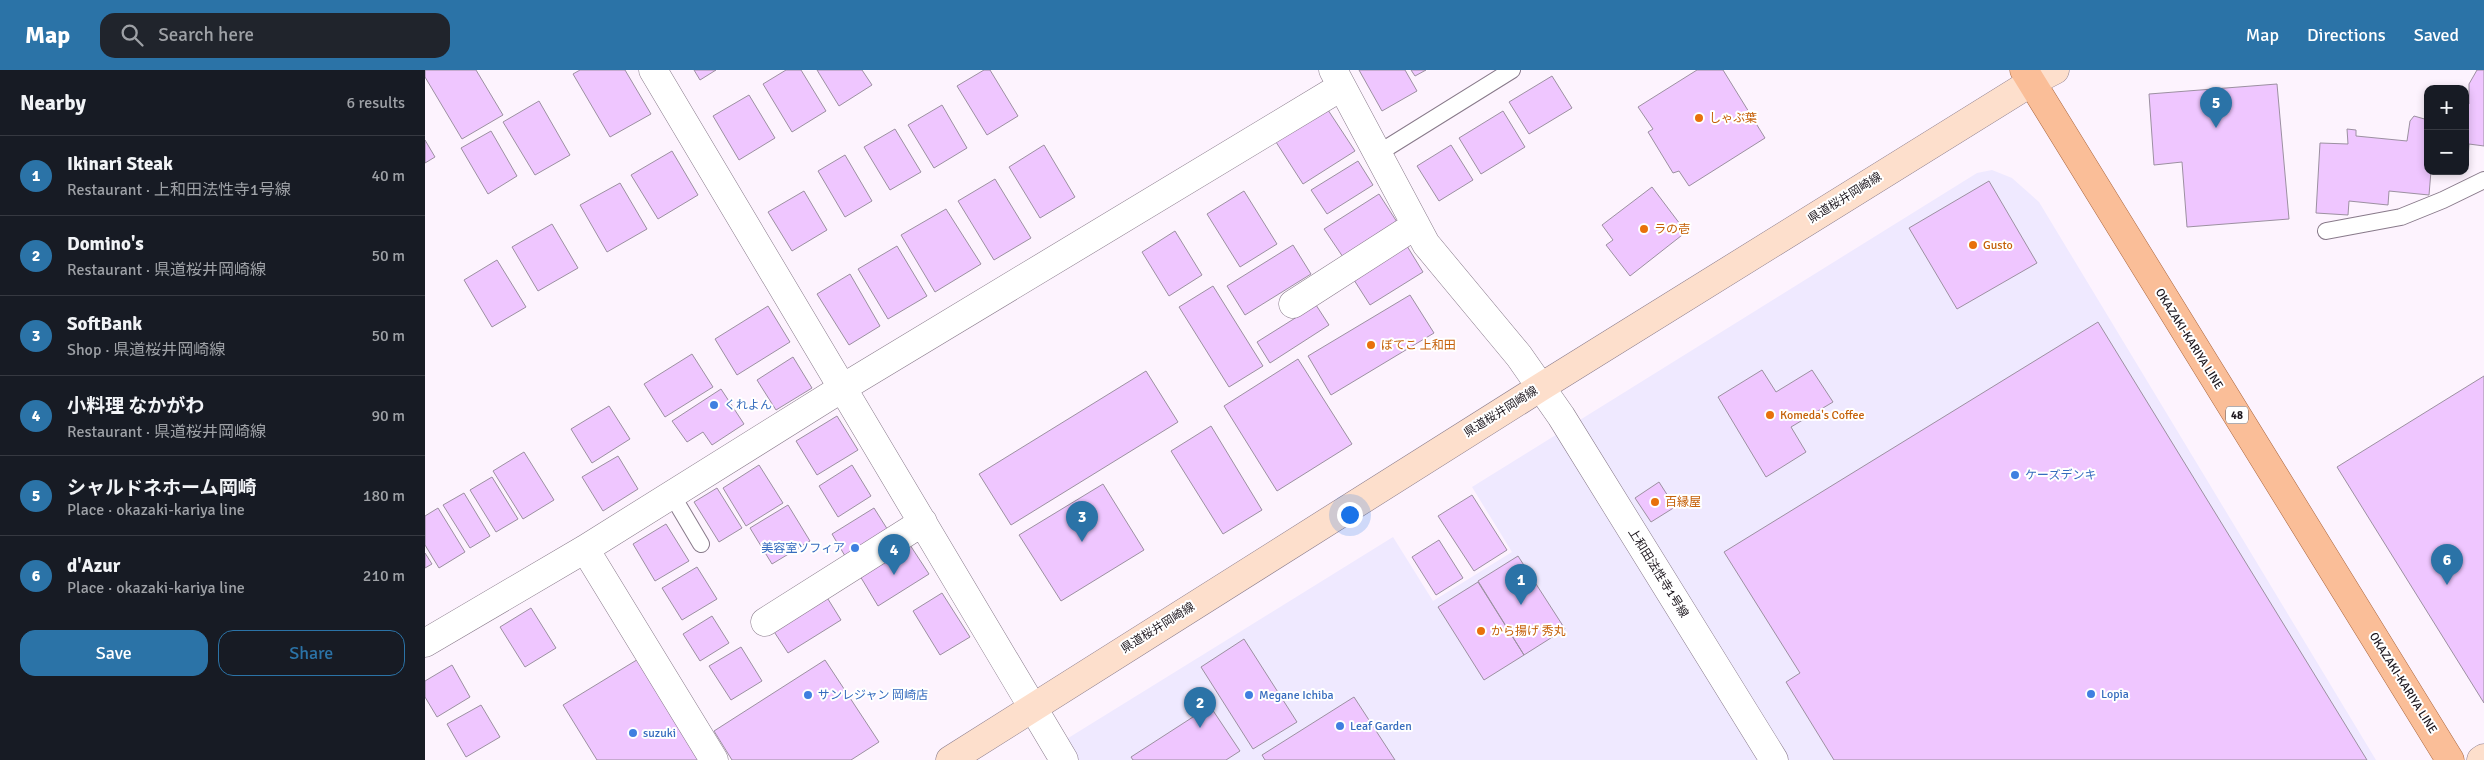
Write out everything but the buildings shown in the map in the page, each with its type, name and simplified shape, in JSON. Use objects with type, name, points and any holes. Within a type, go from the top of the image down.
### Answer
[{"type":"main road","name":"県道桜井岡崎線","points":[[950,760],[2037,74]]},
{"type":"main road","name":"OKAZAKI-KARIYA LINE","points":[[2037,74],[2451,760]]},
{"type":"street","points":[[653,70],[844,387],[1032,708],[1065,760]]},
{"type":"street","points":[[425,643],[585,549],[1337,78]]},
{"type":"street","name":"上和田法性寺1号線","points":[[1337,78],[1426,244],[1519,356],[1541,387],[1774,760]]},
{"type":"street","points":[[1293,304],[1416,225]]},
{"type":"street","points":[[765,622],[923,522]]},
{"type":"street","points":[[585,549],[714,760]]},
{"type":"lane","points":[[1377,154],[1512,70]]},
{"type":"lane","points":[[2326,231],[2401,217],[2443,200],[2484,180]]},
{"type":"lane","points":[[672,495],[701,544]]},
{"type":"shaded area","points":[[1992,170],[2012,178],[2039,202],[2376,760],[1077,760],[1065,740],[1393,537],[1433,601],[1512,552],[1472,487],[1977,173]]},
{"type":"place","name":"しゃぶ葉","points":[[1699,118]]},
{"type":"place","name":"シャルドネホーム岡崎","points":[[2216,128]]},
{"type":"place","name":"ラの壱","points":[[1644,229]]},
{"type":"place","name":"Gusto","points":[[1973,245]]},
{"type":"place","name":"ぼてこ 上和田","points":[[1371,345]]},
{"type":"place","name":"くれよん","points":[[714,405]]},
{"type":"place","name":"Komeda's Coffee","points":[[1770,415]]},
{"type":"place","name":"ケーズデンキ","points":[[2015,475]]},
{"type":"place","name":"百縁屋","points":[[1655,502]]},
{"type":"place","name":"SoftBank","points":[[1082,542]]},
{"type":"place","name":"美容室ソフィア","points":[[855,548]]},
{"type":"place","name":"小料理 なかがわ","points":[[894,575]]},
{"type":"place","name":"d'Azur","points":[[2447,585]]},
{"type":"place","name":"Ikinari Steak","points":[[1521,605]]},
{"type":"place","name":"から揚げ 秀丸","points":[[1481,631]]},
{"type":"place","name":"Lopia","points":[[2091,694]]},
{"type":"place","name":"サンレジャン 岡崎店","points":[[808,695]]},
{"type":"place","name":"Megane Ichiba","points":[[1249,695]]},
{"type":"place","name":"Leaf Garden","points":[[1340,726]]},
{"type":"place","name":"Domino's","points":[[1200,728]]},
{"type":"place","name":"suzuki","points":[[633,733]]}]
